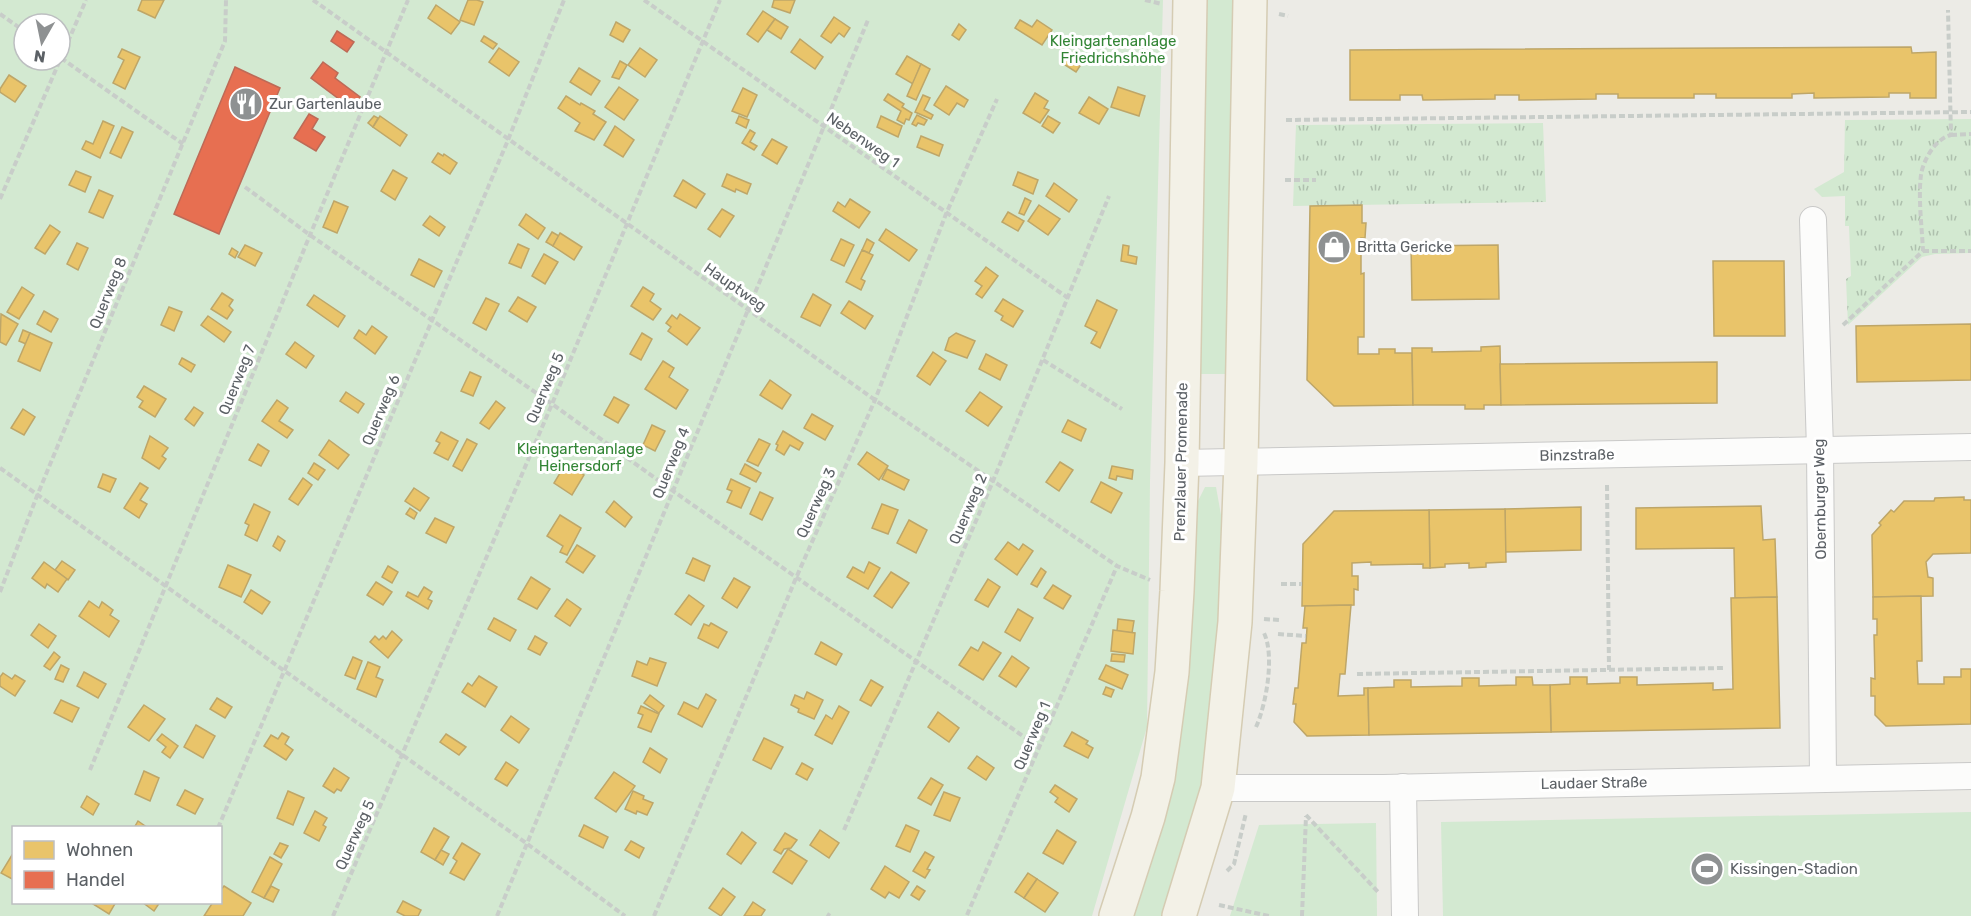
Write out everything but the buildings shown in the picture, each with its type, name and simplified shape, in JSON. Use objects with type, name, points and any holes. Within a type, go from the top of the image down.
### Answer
[{"type":"main road","points":[[1179,916],[1218,788],[1235,622],[1241,462],[1250,0]]},
{"type":"main road","name":"Prenzlauer Promenade","points":[[1116,916],[1158,778],[1172,672],[1176,614],[1182,463],[1178,2]]},
{"type":"street","name":"Obernburger Weg","points":[[1813,220],[1820,449],[1823,778]]},
{"type":"street","name":"Binzstraße","points":[[1182,463],[1971,447]]},
{"type":"street","name":"Laudaer Straße","points":[[1218,788],[1403,787],[1971,776]]},
{"type":"street","points":[[1403,787],[1405,916]]},
{"type":"path","points":[[72,32],[86,0]]},
{"type":"path","name":"Querweg 8","points":[[0,592],[37,496],[225,41],[226,0]]},
{"type":"path","name":"Hauptweg","points":[[313,0],[875,400],[1117,566],[1151,580]]},
{"type":"path","name":"Querweg 7","points":[[90,770],[408,0]]},
{"type":"path","name":"Querweg 6","points":[[219,826],[508,140],[564,0]]},
{"type":"path","name":"Nebenweg 1","points":[[644,0],[1068,298]]},
{"type":"path","name":"Querweg 5","points":[[333,916],[552,404],[720,0]]},
{"type":"path","points":[[1145,0],[1178,2]]},
{"type":"path","points":[[1948,10],[1951,135]]},
{"type":"path","name":"Querweg 4","points":[[497,916],[868,20]]},
{"type":"path","points":[[72,66],[183,144]]},
{"type":"path","points":[[0,199],[55,72]]},
{"type":"path","name":"Querweg 3","points":[[654,916],[796,578],[875,400],[946,214],[997,99]]},
{"type":"path","points":[[1286,120],[1971,112]]},
{"type":"path","points":[[1923,251],[1921,173],[1928,155],[1944,136],[1971,134]]},
{"type":"path","points":[[1285,180],[1316,180]]},
{"type":"path","points":[[245,187],[673,492],[1040,748]]},
{"type":"path","name":"Querweg 2","points":[[844,830],[993,481],[1109,196]]},
{"type":"path","points":[[1816,350],[1923,251],[1971,250]]},
{"type":"path","points":[[1043,360],[1122,409]]},
{"type":"path","points":[[0,468],[625,916]]},
{"type":"path","points":[[1607,485],[1609,670]]},
{"type":"path","name":"Querweg 1","points":[[967,915],[1117,566]]},
{"type":"path","points":[[1281,584],[1302,584]]},
{"type":"path","points":[[1278,634],[1306,636]]},
{"type":"path","points":[[1357,674],[1723,668]]},
{"type":"path","points":[[1227,871],[1234,864],[1246,811]]},
{"type":"path","points":[[1302,916],[1306,813],[1385,900]]},
{"type":"path","points":[[1219,905],[1269,916]]},
{"type":"green space","name":"Kleingartenanlage Heinersdorf","points":[[0,0],[1163,0],[1150,482],[1147,727],[1092,916],[0,916]]},
{"type":"green space","points":[[1204,0],[1236,0],[1230,374],[1196,374]]},
{"type":"green space","points":[[1971,119],[1971,253],[1935,254],[1922,257],[1848,325],[1846,279],[1851,276],[1849,226],[1845,226],[1845,196],[1822,197],[1814,189],[1844,172],[1845,120]]},
{"type":"green space","points":[[1543,123],[1546,202],[1293,206],[1296,125]]},
{"type":"green space","points":[[1205,487],[1216,487],[1223,526],[1224,580],[1202,799],[1165,916],[1127,916],[1194,509]]},
{"type":"green space","name":"Kissingen-Stadion","points":[[1971,812],[1971,916],[1443,916],[1441,822]]},
{"type":"green space","points":[[1376,823],[1377,916],[1230,916],[1259,825]]},
{"type":"place","name":"Zur Gartenlaube","points":[[246,104]]},
{"type":"place","name":"Britta Gericke","points":[[1334,247]]},
{"type":"place","name":"Kissingen-Stadion","points":[[1707,869]]},
{"type":"park label","name":"Kleingartenanlage Friedrichshöhe","points":[[1113,50]]}]
